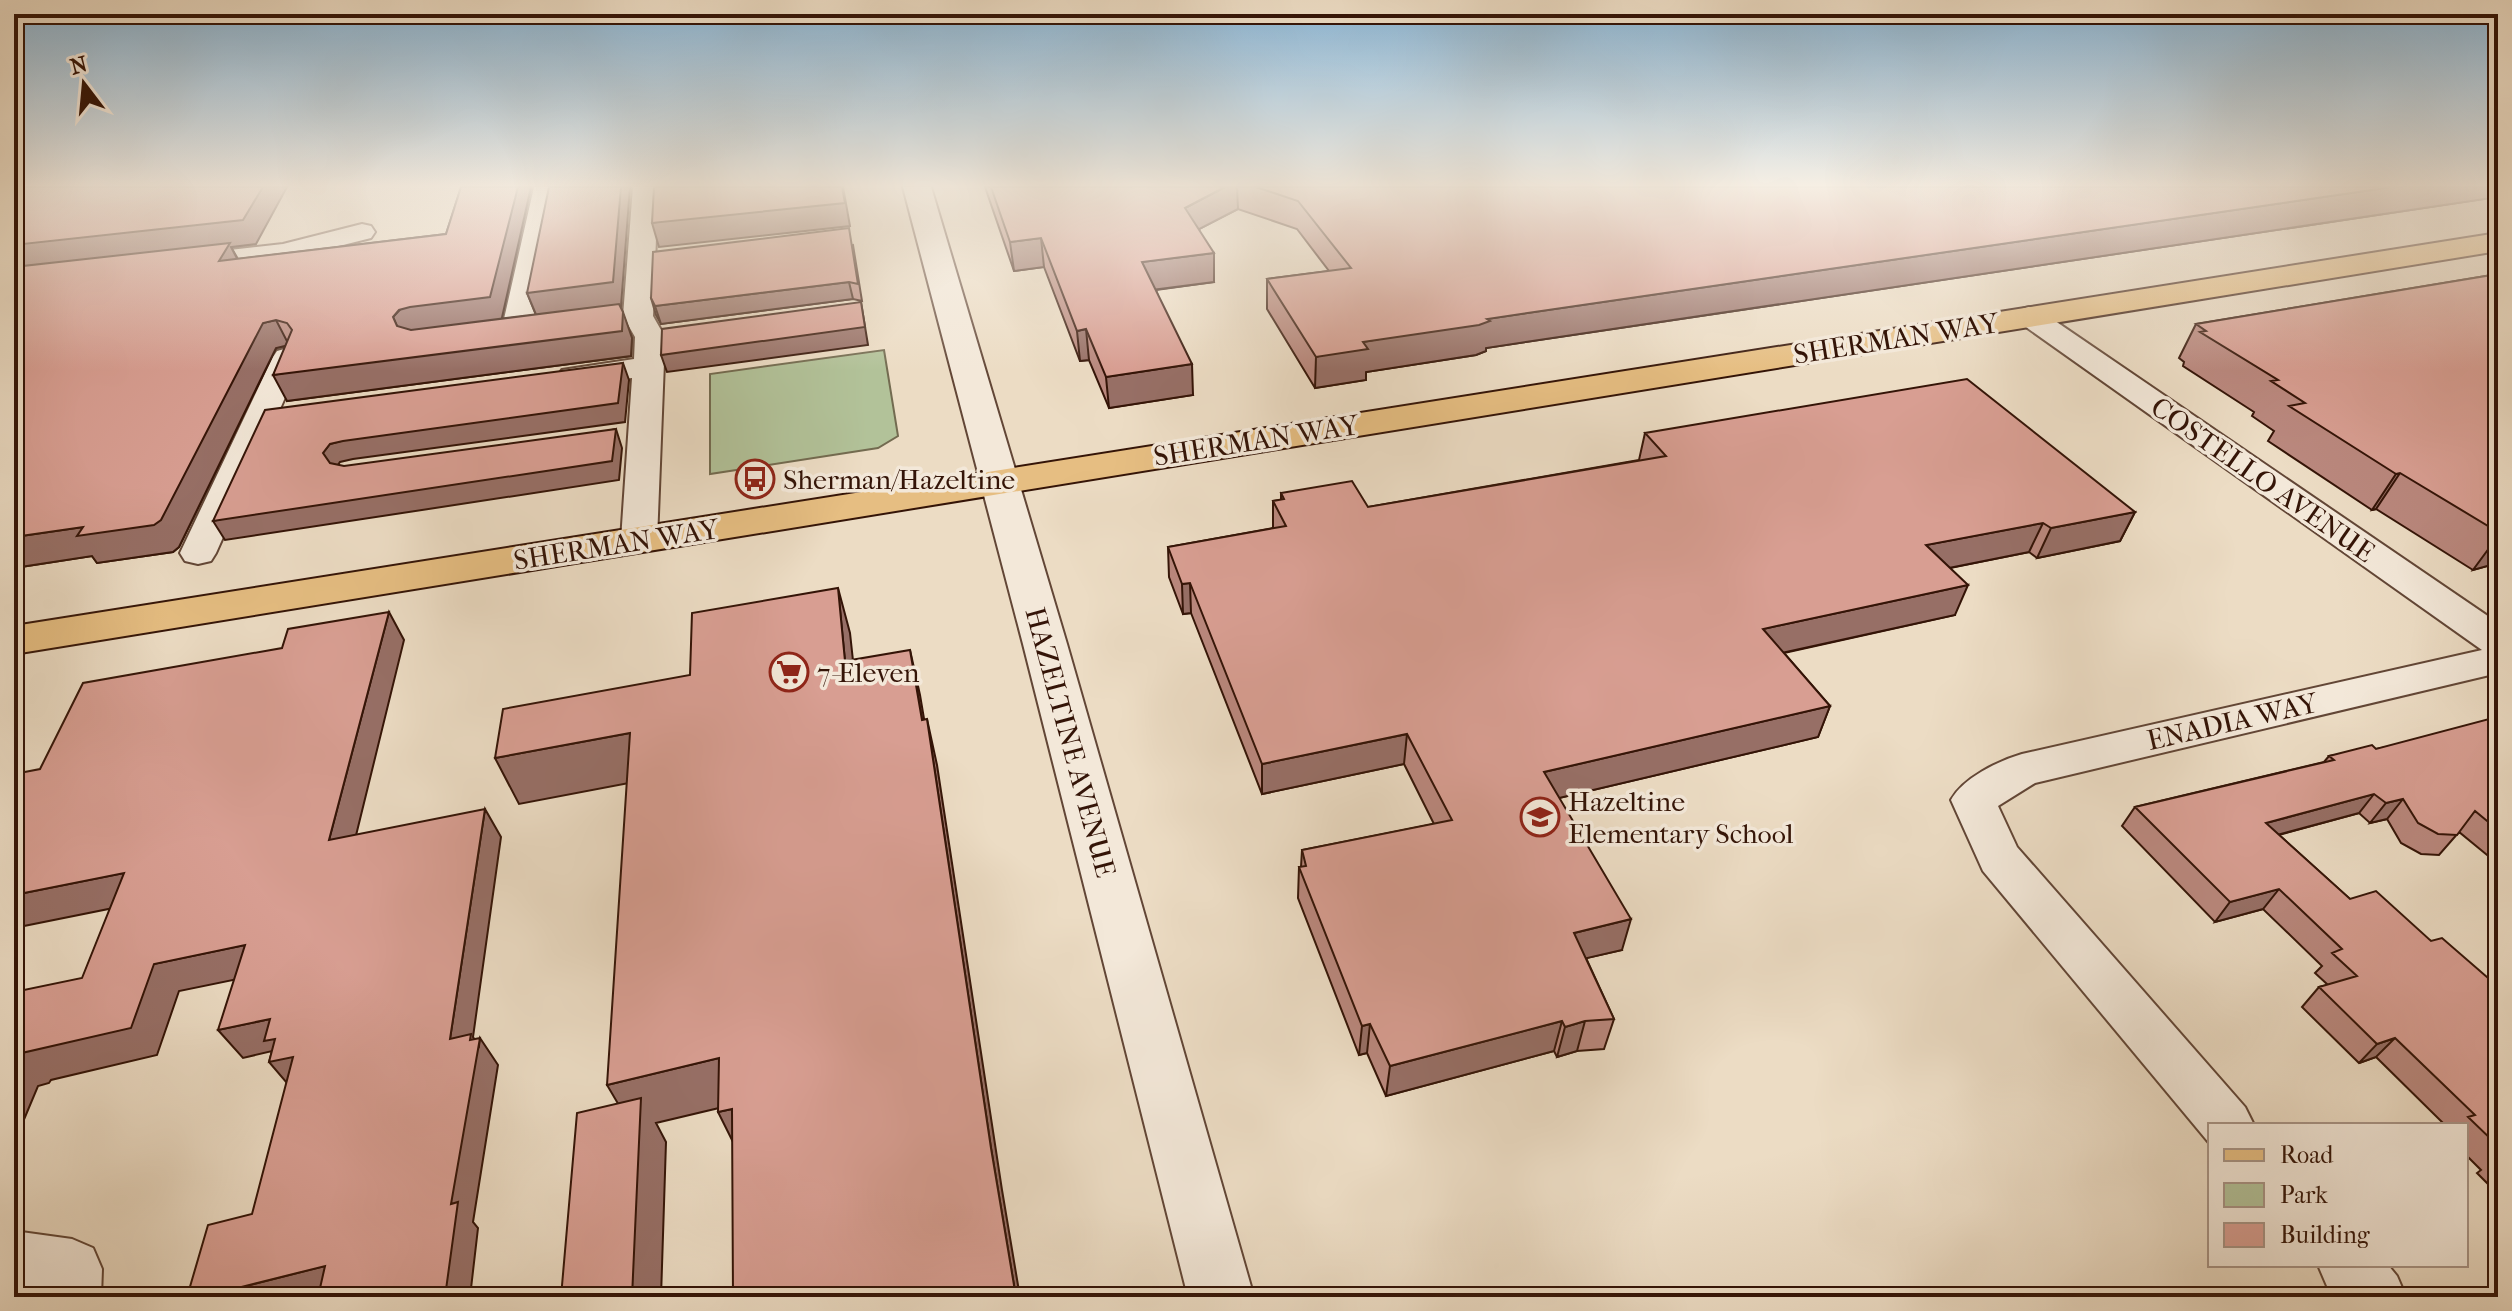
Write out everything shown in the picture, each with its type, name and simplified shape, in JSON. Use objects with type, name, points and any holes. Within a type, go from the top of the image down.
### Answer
[{"type":"main road","name":"SHERMAN WAY","points":[[14,640],[2459,248]]},
{"type":"street","points":[[156,266],[298,248]]},
{"type":"street","points":[[516,332],[534,248]]},
{"type":"street","points":[[639,540],[631,433],[646,340],[640,260],[642,248]]},
{"type":"street","name":"HAZELTINE AVENUE","points":[[934,248],[1221,1297]]},
{"type":"street","points":[[640,260],[672,256]]},
{"type":"street","name":"COSTELLO AVENUE","points":[[2029,316],[2498,642]]},
{"type":"street","points":[[608,320],[646,340]]},
{"type":"street","points":[[485,336],[547,328]]},
{"type":"street","points":[[540,381],[646,340],[682,333]]},
{"type":"street","points":[[198,553],[276,416],[288,357]]},
{"type":"street","name":"ENADIA WAY","points":[[2224,1123],[1999,858],[1973,800],[2022,770],[2498,660]]},
{"type":"street","points":[[14,1261],[72,1283]]},
{"type":"street","points":[[2350,1267],[2376,1297]]},
{"type":"green space","points":[[884,350],[898,436],[878,448],[710,474],[710,374]]},
{"type":"building","points":[[183,248],[227,248],[219,261],[327,248],[502,248],[490,297],[399,310],[393,317],[397,326],[411,330],[619,304],[623,312],[622,331],[273,375],[292,330],[287,323],[276,320],[263,323],[161,520],[154,525],[77,536],[83,527],[14,537],[14,267]]},
{"type":"building","points":[[536,248],[616,248],[613,282],[527,293]]},
{"type":"building","points":[[684,248],[852,248],[858,284],[849,282],[655,306],[651,298],[653,252]]},
{"type":"building","points":[[1045,248],[1211,248],[1214,253],[1142,262],[1192,364],[1106,377],[1086,329],[1077,331]]},
{"type":"building","points":[[1335,248],[1973,248],[1487,319],[1490,321],[1479,325],[1363,342],[1368,349],[1316,357],[1267,279],[1351,268]]},
{"type":"building","points":[[2498,274],[2498,532],[2400,473],[2396,474],[2289,406],[2305,403],[2271,381],[2278,380],[2200,332],[2206,331],[2196,324]]},
{"type":"building","points":[[861,302],[865,327],[661,355],[662,329]]},
{"type":"building","points":[[623,363],[618,403],[343,441],[330,444],[323,453],[330,463],[344,466],[616,429],[612,461],[213,521],[265,410]]},
{"type":"building","points":[[1967,379],[2135,512],[2051,528],[2043,523],[1926,545],[1968,585],[1763,629],[1830,706],[1544,772],[1631,919],[1574,933],[1614,1019],[1585,1021],[1565,1027],[1562,1021],[1390,1066],[1370,1024],[1362,1026],[1299,867],[1306,866],[1302,850],[1452,820],[1407,734],[1262,764],[1190,583],[1182,584],[1168,547],[1286,526],[1273,501],[1284,499],[1281,493],[1352,481],[1368,507],[1666,456],[1645,433]]},
{"type":"building","points":[[838,588],[845,661],[910,650],[922,720],[927,719],[1016,1297],[733,1297],[732,1109],[718,1112],[719,1058],[607,1085],[630,733],[495,758],[503,709],[690,675],[692,613]]},
{"type":"building","points":[[389,612],[329,840],[485,809],[450,1039],[471,1034],[470,1040],[480,1038],[451,1204],[458,1202],[445,1297],[318,1297],[325,1266],[202,1297],[187,1297],[208,1225],[252,1214],[293,1057],[269,1062],[275,1039],[264,1041],[270,1019],[218,1030],[245,945],[154,964],[131,1028],[22,1053],[14,1058],[14,992],[82,978],[124,873],[14,895],[14,774],[40,769],[83,683],[282,648],[288,629]]},
{"type":"building","points":[[2489,719],[2498,726],[2498,830],[2475,811],[2457,835],[2438,834],[2418,823],[2403,799],[2386,803],[2374,794],[2266,823],[2350,899],[2376,891],[2431,941],[2442,938],[2498,984],[2498,1146],[2468,1117],[2475,1115],[2395,1038],[2377,1044],[2319,987],[2357,976],[2332,953],[2342,949],[2279,889],[2230,902],[2135,807],[2334,760],[2329,756],[2372,745],[2376,749]]},
{"type":"building","points":[[641,1098],[632,1297],[561,1297],[577,1113]]},
{"type":"place","name":"Sherman/Hazeltine","points":[[755,479]]},
{"type":"place","name":"7-Eleven","points":[[789,672]]},
{"type":"place","name":"Hazeltine Elementary School","points":[[1540,817]]}]
